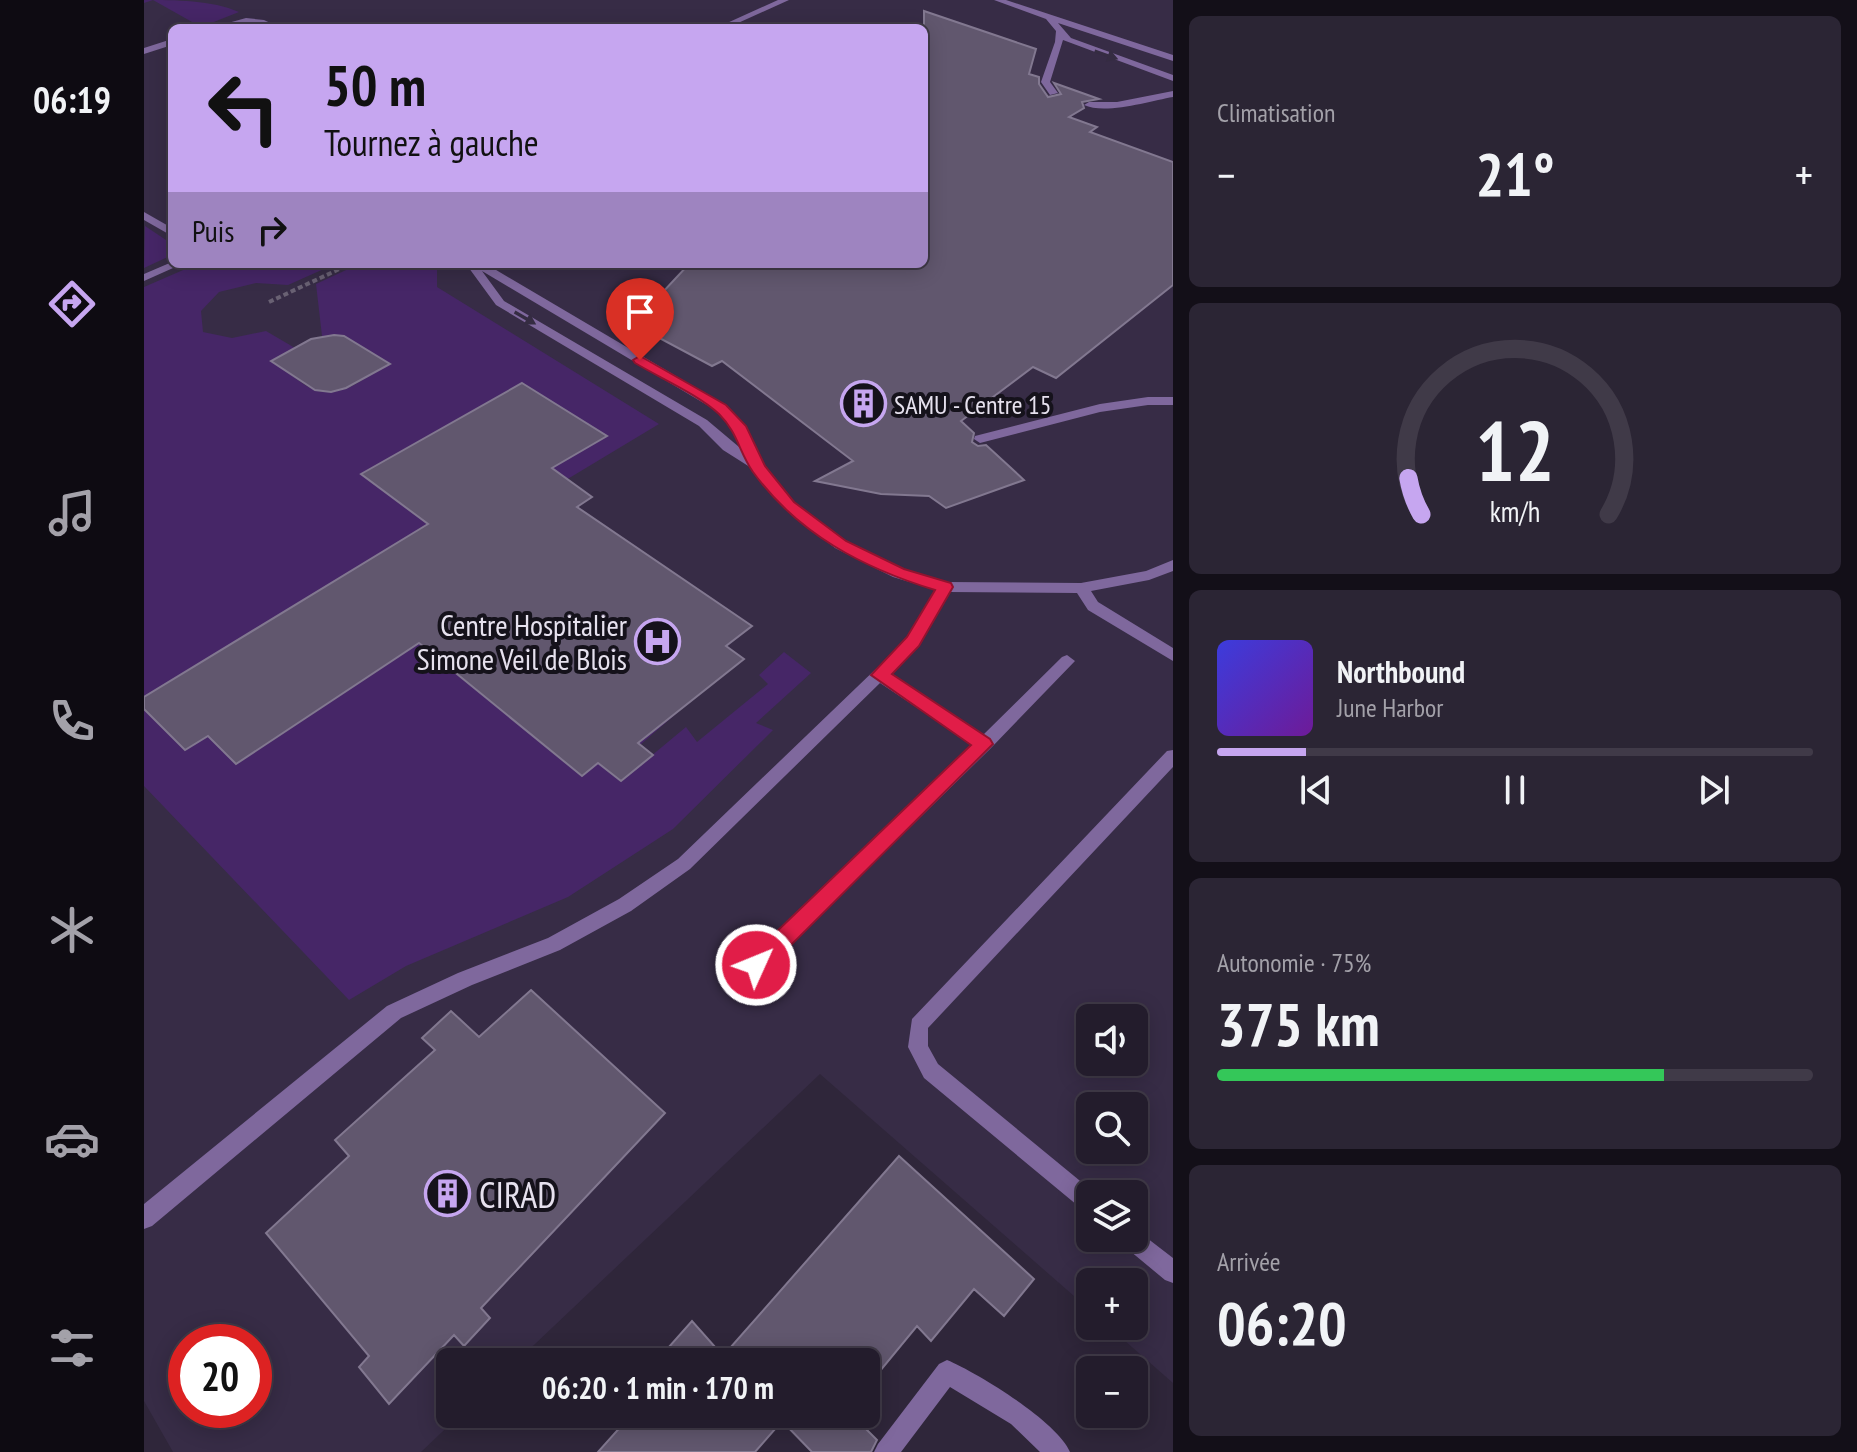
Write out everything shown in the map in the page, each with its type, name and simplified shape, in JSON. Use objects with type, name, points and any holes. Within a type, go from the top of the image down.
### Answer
[{"type":"street","points":[[729,24],[785,0]]},
{"type":"street","points":[[998,0],[1173,58]]},
{"type":"street","points":[[1049,17],[1059,32],[1079,45],[1173,78]]},
{"type":"street","points":[[225,24],[236,20],[260,20],[268,24]]},
{"type":"street","points":[[1053,93],[1045,82],[1059,42],[1059,32]]},
{"type":"street","points":[[144,51],[168,43]]},
{"type":"street","points":[[1089,105],[1117,105],[1173,94]]},
{"type":"street","points":[[144,215],[168,230]]},
{"type":"street","points":[[144,278],[168,268]]},
{"type":"street","points":[[474,268],[500,303],[703,423],[728,447],[758,467]]},
{"type":"street","points":[[485,268],[721,408],[741,429],[758,467],[789,505],[840,545],[898,573],[945,587],[1081,588],[1149,575],[1173,565]]},
{"type":"street","points":[[980,439],[1022,430],[1054,418],[1153,400],[1173,401]]},
{"type":"street","points":[[144,1218],[394,1012],[465,979],[554,944],[625,905],[684,864],[913,642],[945,587]]},
{"type":"street","points":[[1081,588],[1093,606],[1173,655]]},
{"type":"street","points":[[756,965],[1067,661]]},
{"type":"street","points":[[880,675],[984,744]]},
{"type":"street","points":[[1076,1191],[931,1071],[918,1047],[919,1025],[1173,756]]},
{"type":"street","points":[[1148,1251],[1173,1272]]},
{"type":"street","points":[[886,1452],[947,1372],[1019,1416],[1058,1452]]},
{"type":"path","points":[[269,302],[341,268]]},
{"type":"shaded area","name":"Centre Hospitalier Simone Veil de Blois","points":[[144,0],[1173,0],[1173,1383],[1148,1361],[1148,1356],[1142,1356],[1124,1340],[1148,1340],[1148,1268],[1076,1268],[1076,1298],[820,1074],[531,1348],[436,1348],[436,1428],[446,1428],[421,1452],[173,1452],[144,1401]]},
{"type":"shaded area","points":[[153,0],[205,3],[239,12],[209,24],[196,24]]},
{"type":"shaded area","points":[[145,226],[168,241],[168,257],[144,268]]},
{"type":"shaded area","points":[[188,268],[326,268],[288,285],[256,283],[219,292],[201,311],[203,332],[232,338],[266,331],[295,348],[281,360],[283,369],[315,390],[332,392],[350,387],[378,365],[344,336],[322,336],[316,284],[350,268],[437,268],[437,287],[659,424],[551,489],[535,478],[606,436],[522,383],[361,474],[428,524],[144,697],[144,287]]},
{"type":"shaded area","points":[[507,585],[678,712],[640,745],[502,638],[454,671],[491,702],[530,674],[549,689],[510,717],[582,775],[621,745],[631,753],[608,771],[621,781],[686,727],[697,742],[768,684],[759,675],[784,652],[811,673],[756,723],[773,730],[673,829],[568,897],[406,966],[349,1000],[144,786],[144,709],[185,750],[208,736],[237,764]]},
{"type":"building","points":[[924,11],[1036,49],[1029,74],[1039,77],[1039,84],[1048,97],[1061,94],[1054,83],[1099,99],[1082,102],[1084,108],[1069,117],[1097,127],[1090,132],[1173,162],[1173,285],[1056,378],[1033,367],[961,421],[974,433],[972,442],[978,446],[986,445],[1024,480],[946,508],[929,496],[881,494],[815,481],[853,461],[722,361],[712,366],[633,324],[685,268],[928,268],[928,24],[924,24]]},
{"type":"building","points":[[344,336],[390,364],[346,388],[331,392],[315,390],[271,361],[311,339]]},
{"type":"building","points":[[522,383],[607,436],[552,468],[592,497],[577,507],[752,626],[726,646],[744,659],[638,743],[653,755],[621,781],[598,763],[582,776],[419,643],[236,764],[208,736],[185,750],[144,709],[144,697],[428,524],[361,474]]},
{"type":"building","name":"CIRAD","points":[[531,990],[665,1113],[481,1308],[490,1318],[464,1346],[454,1335],[442,1348],[436,1348],[436,1354],[389,1404],[359,1367],[369,1356],[266,1233],[349,1156],[335,1140],[435,1050],[422,1038],[451,1011],[479,1037]]},
{"type":"building","points":[[899,1156],[1034,1279],[1004,1316],[974,1289],[931,1341],[917,1326],[880,1371],[880,1348],[730,1348]]},
{"type":"building","points":[[692,1321],[716,1348],[668,1348]]},
{"type":"building","points":[[619,1428],[776,1428],[755,1452],[598,1452]]},
{"type":"building","points":[[789,1428],[865,1428],[877,1440],[871,1452],[812,1452]]},
{"type":"place","name":"SAMU - Centre 15","points":[[863,404]]},
{"type":"place","name":"Centre Hospitalier Simone Veil de Blois","points":[[658,641]]},
{"type":"place","name":"CIRAD","points":[[448,1194]]},
{"type":"route","points":[[640,360],[721,408],[741,429],[758,467],[789,505],[840,545],[898,573],[945,587],[913,642],[880,675],[984,744],[756,965]]}]
